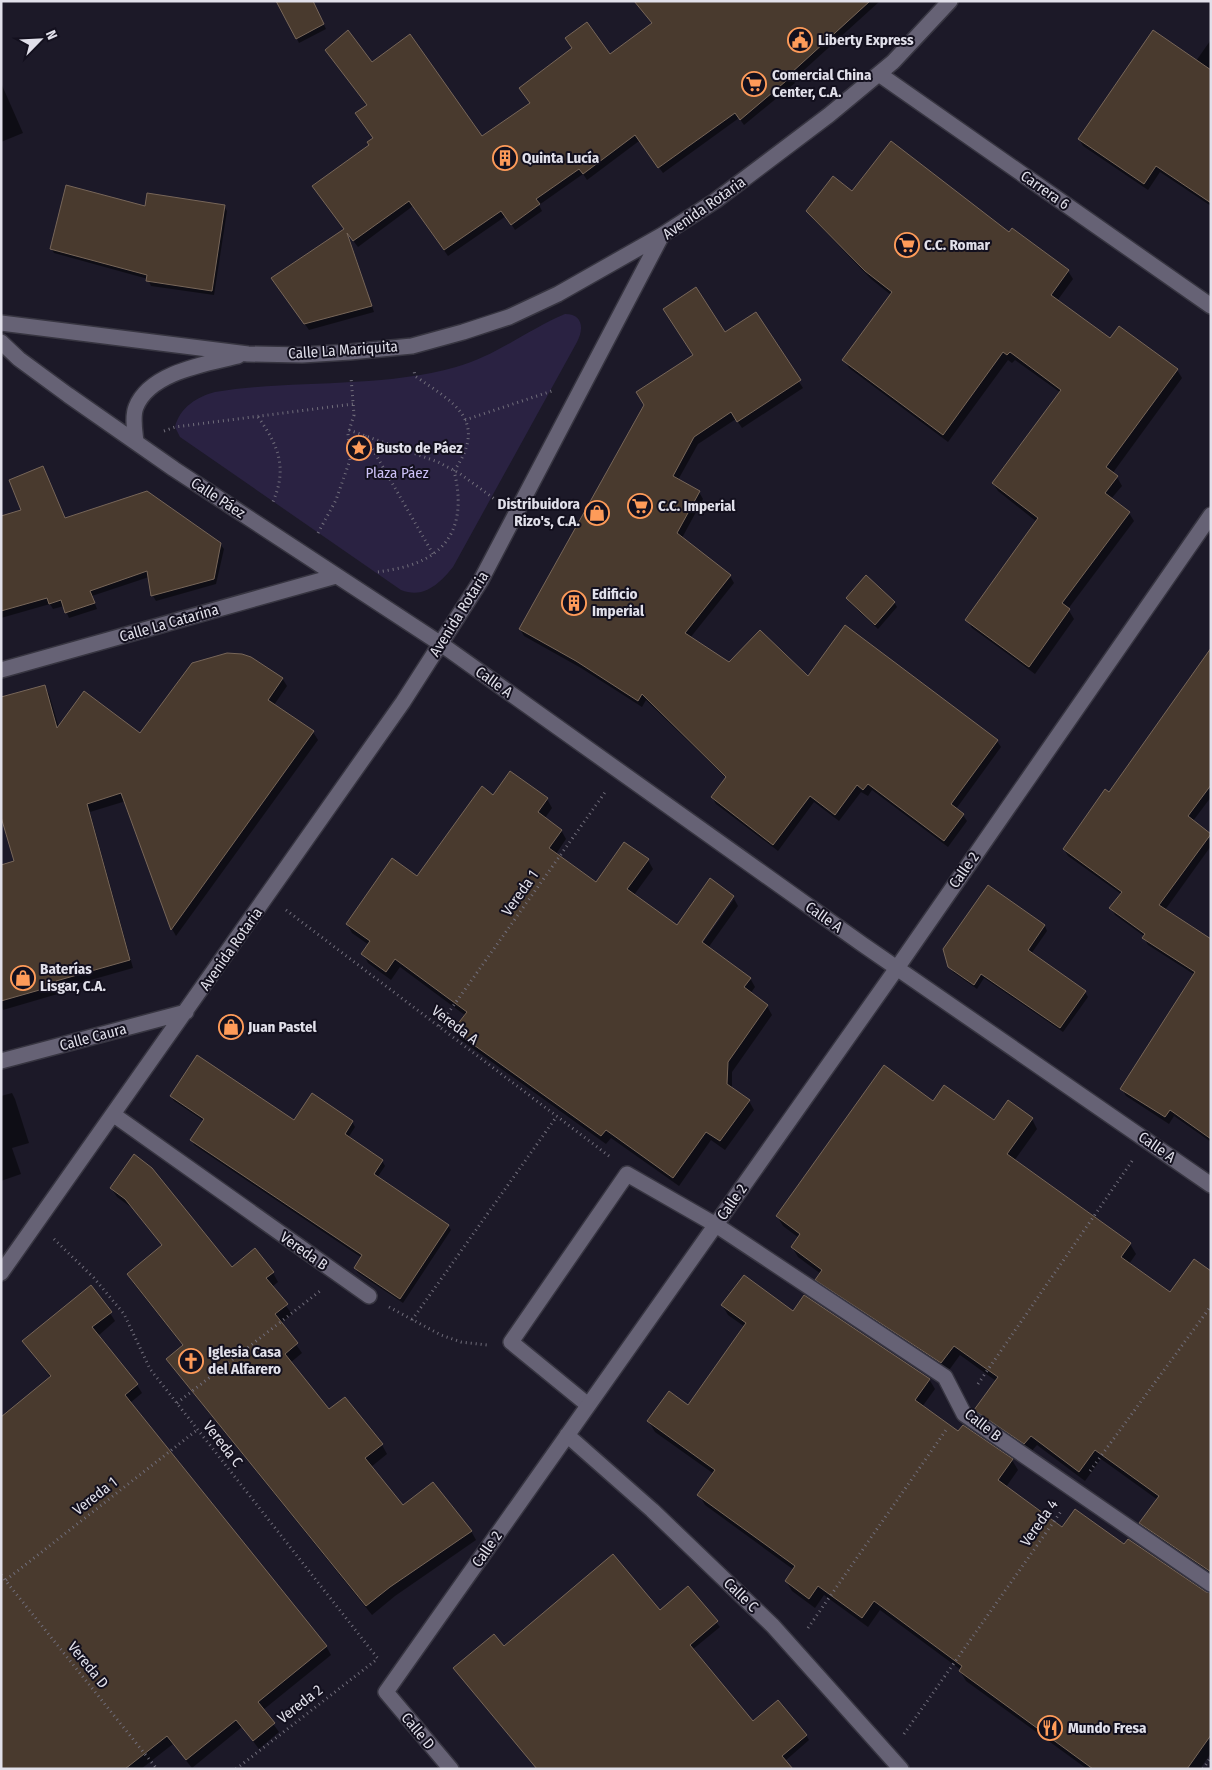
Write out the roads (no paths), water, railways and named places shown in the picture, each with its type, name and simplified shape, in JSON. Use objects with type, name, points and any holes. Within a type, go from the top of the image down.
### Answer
[{"type":"street","name":"Avenida Rotaria","points":[[1,1273],[404,702],[441,644],[480,582],[662,235],[715,201],[770,161],[879,74],[893,62],[950,1]]},
{"type":"street","name":"Carrera 6","points":[[879,74],[1211,306]]},
{"type":"street","name":"Calle La Mariquita","points":[[1,323],[248,354],[302,355],[412,346],[509,317],[558,294],[662,235]]},
{"type":"street","name":"Calle Páez","points":[[1,342],[18,359],[136,442],[260,526],[441,644]]},
{"type":"street","points":[[136,442],[135,409],[140,398],[151,388],[163,379],[180,371],[248,354]]},
{"type":"street","name":"Calle 2","points":[[386,1692],[897,968],[1211,515]]},
{"type":"street","name":"Calle La Catarina","points":[[1,670],[341,579]]},
{"type":"street","name":"Calle A","points":[[441,644],[619,773],[1211,1185]]},
{"type":"street","name":"Calle Caura","points":[[1,1061],[186,1012]]},
{"type":"street","name":"Vereda B","points":[[114,1115],[369,1296]]},
{"type":"street","name":"Calle 2","points":[[588,1405],[511,1342],[627,1174],[716,1225]]},
{"type":"street","name":"Calle B","points":[[716,1225],[945,1377],[964,1414],[1211,1584]]},
{"type":"street","name":"Calle C","points":[[568,1435],[652,1510],[772,1626],[901,1769]]},
{"type":"street","name":"Calle D","points":[[386,1692],[451,1769]]},
{"type":"place","name":"Liberty Express","points":[[800,40]]},
{"type":"place","name":"Comercial China Center, C.A.","points":[[754,84]]},
{"type":"place","name":"Quinta Lucía","points":[[505,158]]},
{"type":"place","name":"C.C. Romar","points":[[907,245]]},
{"type":"place","name":"Busto de Páez","points":[[359,448]]},
{"type":"place","name":"C.C. Imperial","points":[[640,506]]},
{"type":"place","name":"Distribuidora Rizo's, C.A.","points":[[597,513]]},
{"type":"place","name":"Edificio Imperial","points":[[574,603]]},
{"type":"place","name":"Baterías Lisgar, C.A.","points":[[23,978]]},
{"type":"place","name":"Juan Pastel","points":[[231,1027]]},
{"type":"place","name":"Iglesia Casa del Alfarero","points":[[191,1361]]},
{"type":"place","name":"Mundo Fresa","points":[[1050,1728]]},
{"type":"park label","name":"Plaza Páez","points":[[397,473]]}]
